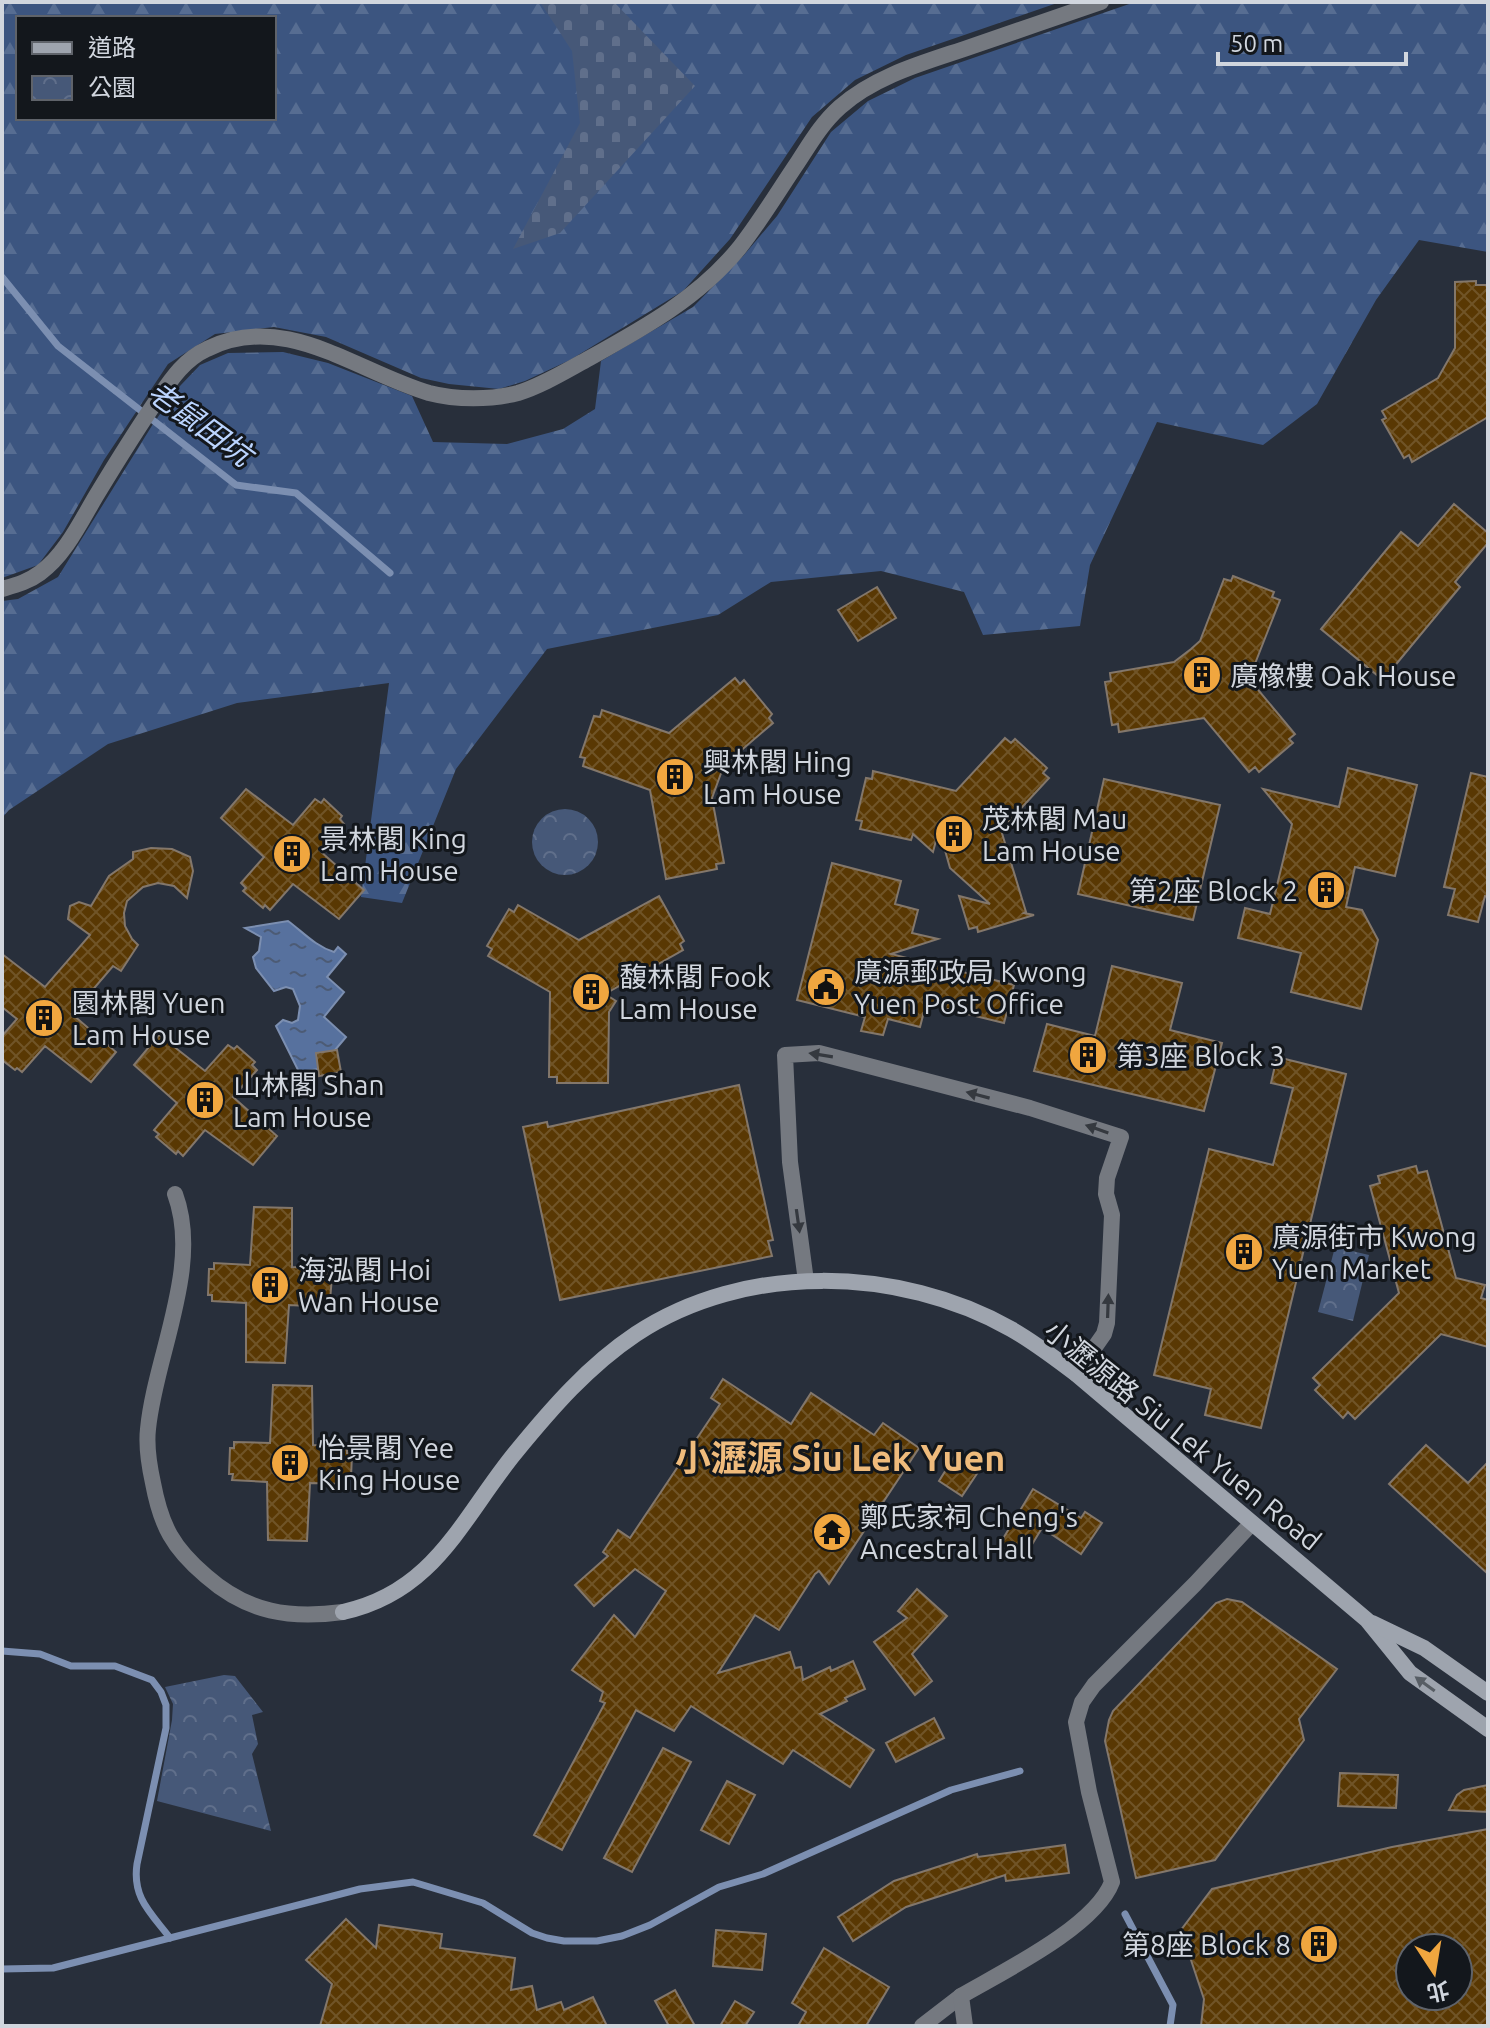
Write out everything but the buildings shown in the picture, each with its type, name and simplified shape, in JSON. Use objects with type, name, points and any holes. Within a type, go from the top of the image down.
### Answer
[{"type":"street","points":[[2,589],[24,583],[55,559],[175,375],[204,350],[243,338],[287,339],[328,350],[428,392],[453,397],[488,397],[521,392],[595,355],[685,302],[738,249],[822,125],[862,91],[911,67],[1101,2]]},
{"type":"street","points":[[806,1281],[790,1162],[785,1055],[819,1053],[1030,1108],[1121,1137],[1107,1178],[1106,1194],[1112,1215],[1107,1323],[1104,1334],[1076,1374]]},
{"type":"street","name":"小瀝源路 Siu Lek Yuen Road","points":[[175,1194],[182,1218],[181,1259],[175,1306],[153,1396],[148,1431],[149,1463],[165,1527],[178,1550],[211,1581],[239,1599],[285,1615],[320,1615],[367,1606],[389,1596],[409,1584],[453,1541],[493,1481],[583,1376],[638,1333],[705,1302],[739,1292],[806,1281],[853,1281],[960,1306],[1010,1329],[1076,1374],[1367,1620],[1410,1673],[1488,1729]]},
{"type":"street","points":[[922,2026],[961,1996],[1056,1939],[1095,1908],[1107,1894],[1112,1882],[1089,1792],[1076,1722],[1082,1702],[1094,1685],[1251,1524]]},
{"type":"street","name":"小瀝源路 Siu Lek Yuen Road","points":[[1367,1620],[1424,1648],[1488,1693]]},
{"type":"street","points":[[961,1996],[965,2026]]},
{"type":"green space","points":[[2,2],[1060,2],[906,55],[855,80],[812,117],[730,239],[683,291],[570,360],[525,381],[499,389],[421,378],[326,337],[274,327],[215,334],[168,364],[104,460],[63,532],[38,565],[2,578]]},
{"type":"green space","points":[[540,2],[614,2],[695,86],[560,233],[513,249],[580,123],[572,51]]},
{"type":"green space","points":[[1135,2],[1488,2],[1488,252],[1419,240],[1376,300],[1317,404],[1263,445],[1157,422],[1090,565],[1080,626],[983,635],[964,592],[881,571],[771,582],[718,615],[547,649],[456,769],[402,903],[361,897],[389,683],[237,703],[108,744],[9,810],[2,818],[2,601],[18,599],[58,577],[153,424],[180,386],[200,365],[228,353],[283,352],[328,363],[412,396],[433,442],[507,444],[563,429],[595,409],[601,361],[693,307],[777,216],[831,132],[868,101],[915,78]]},
{"type":"green space","points":[[558,809],[572,809],[584,814],[593,823],[598,842],[596,855],[589,866],[572,875],[558,875],[546,870],[537,861],[532,849],[532,835],[537,823],[546,814]]},
{"type":"green space","points":[[1335,1247],[1369,1255],[1353,1321],[1318,1312]]},
{"type":"green space","points":[[224,1675],[235,1676],[263,1712],[252,1715],[258,1744],[252,1754],[271,1831],[157,1801],[172,1720],[173,1704],[165,1687]]},
{"type":"water","points":[[288,921],[321,946],[334,952],[338,947],[346,954],[327,977],[344,992],[324,1017],[346,1037],[319,1069],[299,1072],[276,1026],[283,1020],[292,1023],[298,1020],[300,1006],[293,989],[286,987],[274,991],[256,968],[253,957],[259,951],[261,937],[245,928]]},
{"type":"waterway","name":"老鼠田坑","points":[[2,277],[58,346],[236,485],[296,493],[390,573]]},
{"type":"waterway","points":[[2,1651],[40,1654],[71,1666],[115,1666],[152,1680],[161,1692],[166,1705],[166,1728],[136,1876],[144,1904],[170,1938]]},
{"type":"waterway","points":[[2,1969],[53,1968],[360,1889],[413,1882],[483,1903],[532,1933],[547,1938],[597,1941],[622,1936],[650,1925],[719,1887],[763,1874],[951,1790],[1020,1771]]},
{"type":"waterway","points":[[1125,1914],[1173,2005],[1170,2026]]},
{"type":"place","name":"廣橡樓 Oak House","points":[[1202,675]]},
{"type":"place","name":"興林閣 Hing Lam House","points":[[675,777]]},
{"type":"place","name":"茂林閣 Mau Lam House","points":[[954,834]]},
{"type":"place","name":"景林閣 King Lam House","points":[[292,854]]},
{"type":"place","name":"第2座 Block 2","points":[[1326,890]]},
{"type":"place","name":"廣源郵政局 Kwong Yuen Post Office","points":[[826,987]]},
{"type":"place","name":"馥林閣 Fook Lam House","points":[[591,992]]},
{"type":"place","name":"園林閣 Yuen Lam House","points":[[44,1018]]},
{"type":"place","name":"第3座 Block 3","points":[[1088,1055]]},
{"type":"place","name":"山林閣 Shan Lam House","points":[[205,1100]]},
{"type":"place","name":"廣源街市 Kwong Yuen Market","points":[[1244,1252]]},
{"type":"place","name":"海泓閣 Hoi Wan House","points":[[270,1285]]},
{"type":"place","name":"怡景閣 Yee King House","points":[[290,1463]]},
{"type":"place","name":"鄭氏家祠 Cheng's Ancestral Hall","points":[[832,1532]]},
{"type":"place","name":"第8座 Block 8","points":[[1319,1944]]},
{"type":"district","name":"小瀝源 Siu Lek Yuen","points":[[840,1457]]}]
